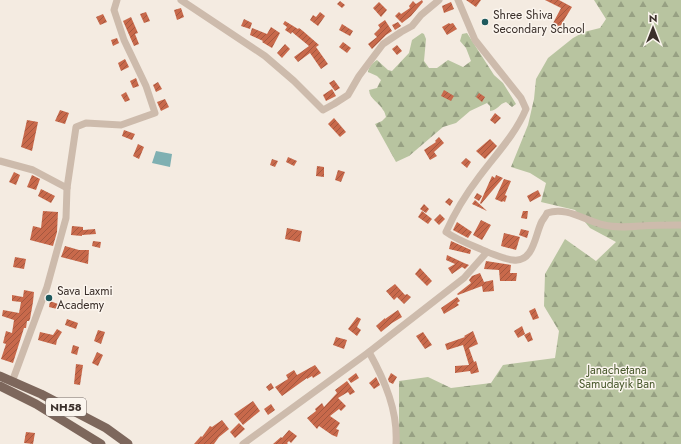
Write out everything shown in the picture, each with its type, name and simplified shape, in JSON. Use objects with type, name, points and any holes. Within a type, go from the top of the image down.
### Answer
[{"type":"main road","name":"NH58","points":[[0,376],[41,394],[106,428],[128,444]]},
{"type":"main road","name":"NH58","points":[[0,386],[36,404],[101,444]]},
{"type":"main road","points":[[36,404],[41,394]]},
{"type":"street","points":[[12,382],[47,287],[66,218],[67,188],[76,127],[86,123],[121,124],[155,113],[146,86],[124,40],[114,10],[117,0]]},
{"type":"street","points":[[181,0],[265,56],[294,80],[323,110],[348,95],[383,44],[400,32],[412,26],[421,15],[439,0]]},
{"type":"street","points":[[458,0],[475,40],[521,98],[526,109],[516,129],[480,176],[458,208],[446,232],[452,237],[465,241],[500,258],[515,261],[522,260],[526,256],[534,245],[542,221],[547,214],[552,212],[559,211],[580,216],[603,225],[624,227],[681,225]]},
{"type":"street","points":[[0,161],[33,170],[67,188]]},
{"type":"street","points":[[243,444],[369,352],[464,278],[487,252]]},
{"type":"street","points":[[369,352],[384,380],[388,397],[394,408],[396,444]]},
{"type":"green space","name":"Janachetana Samudayik Ban","points":[[594,0],[681,0],[681,444],[399,444],[399,381],[428,377],[451,388],[491,383],[503,365],[555,358],[559,331],[544,306],[545,274],[565,239],[596,261],[616,242],[590,228],[575,210],[541,202],[546,183],[530,173],[511,167],[528,125],[534,99],[536,79],[548,58],[573,38],[584,32],[600,28],[606,19]]},
{"type":"green space","points":[[422,33],[426,39],[424,61],[429,68],[437,68],[448,60],[463,67],[471,61],[466,48],[460,41],[462,34],[467,33],[494,75],[503,83],[516,104],[512,107],[506,102],[490,111],[490,106],[487,103],[470,111],[456,123],[443,127],[409,156],[396,162],[375,124],[382,121],[386,117],[385,112],[373,99],[369,90],[377,88],[381,80],[377,76],[368,72],[368,70],[377,60],[388,70],[392,71],[409,53],[412,40]]},
{"type":"water","points":[[156,151],[172,154],[170,167],[152,163]]},
{"type":"building","points":[[422,0],[423,2],[411,16],[402,23],[395,16],[399,12],[401,14],[410,8],[409,6],[413,1],[416,4]]},
{"type":"building","points":[[466,0],[481,0],[476,7]]},
{"type":"building","points":[[545,0],[559,0],[572,7],[558,30],[551,27],[561,8]]},
{"type":"building","points":[[340,1],[345,5],[342,8],[337,4]]},
{"type":"building","points":[[379,2],[387,10],[381,17],[373,8]]},
{"type":"building","points":[[451,2],[454,9],[444,13],[442,6]]},
{"type":"building","points":[[181,8],[184,17],[177,20],[174,10]]},
{"type":"building","points":[[146,12],[150,21],[144,23],[140,14]]},
{"type":"building","points":[[320,12],[325,16],[318,26],[310,20],[313,15],[316,17]]},
{"type":"building","points":[[103,14],[107,22],[100,25],[96,17]]},
{"type":"building","points":[[131,17],[138,33],[135,34],[139,44],[134,46],[123,21]]},
{"type":"building","points":[[244,19],[252,23],[250,29],[241,26]]},
{"type":"building","points":[[385,20],[392,31],[372,49],[368,44],[377,37],[374,34],[380,28],[378,25]]},
{"type":"building","points":[[285,21],[298,29],[299,28],[319,45],[316,47],[328,64],[321,69],[310,53],[298,62],[294,57],[309,46],[292,32],[291,34],[285,30],[287,27],[283,24]]},
{"type":"building","points":[[398,22],[401,26],[395,30],[392,25]]},
{"type":"building","points":[[449,23],[453,23],[457,29],[447,35],[442,27]]},
{"type":"building","points":[[342,24],[353,31],[350,36],[339,30]]},
{"type":"building","points":[[271,27],[280,33],[272,48],[262,42],[263,41],[250,35],[252,28],[267,34]]},
{"type":"building","points":[[117,38],[119,43],[113,46],[111,40]]},
{"type":"building","points":[[343,42],[351,48],[347,53],[339,47]]},
{"type":"building","points":[[285,44],[290,49],[282,58],[277,53]]},
{"type":"building","points":[[397,45],[402,51],[397,55],[392,49]]},
{"type":"building","points":[[125,59],[129,67],[121,71],[118,63]]},
{"type":"building","points":[[136,78],[139,86],[133,88],[130,81]]},
{"type":"building","points":[[334,80],[340,88],[335,91],[329,83]]},
{"type":"building","points":[[158,82],[162,89],[156,92],[153,85]]},
{"type":"building","points":[[332,89],[336,96],[326,101],[323,95]]},
{"type":"building","points":[[444,90],[454,96],[451,101],[441,96]]},
{"type":"building","points":[[126,92],[130,100],[125,102],[121,95]]},
{"type":"building","points":[[479,93],[485,97],[482,102],[476,97]]},
{"type":"building","points":[[165,99],[169,107],[161,111],[157,102]]},
{"type":"building","points":[[60,110],[69,113],[65,124],[55,121]]},
{"type":"building","points":[[495,113],[501,118],[495,124],[490,120]]},
{"type":"building","points":[[334,118],[346,132],[340,137],[328,124]]},
{"type":"building","points":[[27,120],[38,122],[32,151],[21,147]]},
{"type":"building","points":[[124,130],[135,134],[132,140],[122,136]]},
{"type":"building","points":[[439,137],[444,143],[434,152],[437,156],[430,160],[424,150],[436,142],[435,141]]},
{"type":"building","points":[[490,139],[497,146],[485,159],[476,151]]},
{"type":"building","points":[[138,144],[144,147],[139,159],[133,156]]},
{"type":"building","points":[[288,157],[297,161],[294,166],[286,162]]},
{"type":"building","points":[[466,158],[471,162],[467,168],[461,163]]},
{"type":"building","points":[[272,159],[278,161],[275,167],[270,165]]},
{"type":"building","points":[[317,166],[324,167],[324,177],[316,176]]},
{"type":"building","points":[[338,170],[345,172],[341,182],[335,180]]},
{"type":"building","points":[[14,172],[20,175],[16,185],[9,182]]},
{"type":"building","points":[[32,175],[40,179],[36,190],[27,187]]},
{"type":"building","points":[[496,175],[503,178],[481,204],[480,203],[492,176],[495,178]]},
{"type":"building","points":[[504,179],[511,181],[505,195],[507,196],[505,202],[502,202],[495,199]]},
{"type":"building","points":[[41,189],[55,196],[51,203],[38,196]]},
{"type":"building","points":[[538,190],[541,196],[530,202],[527,196]]},
{"type":"building","points":[[477,193],[482,196],[479,201],[474,198]]},
{"type":"building","points":[[449,198],[453,201],[450,206],[445,202]]},
{"type":"building","points":[[475,200],[487,211],[472,204]]},
{"type":"building","points":[[424,204],[429,209],[426,213],[420,209]]},
{"type":"building","points":[[43,211],[58,212],[57,232],[53,246],[30,240],[33,226],[41,228]]},
{"type":"building","points":[[422,211],[432,219],[428,224],[418,217]]},
{"type":"building","points":[[523,211],[528,211],[527,219],[521,218]]},
{"type":"building","points":[[440,214],[445,219],[439,225],[434,220]]},
{"type":"building","points":[[481,220],[491,225],[482,240],[473,235]]},
{"type":"building","points":[[457,222],[472,232],[468,238],[453,230]]},
{"type":"building","points":[[72,226],[83,227],[83,230],[95,229],[96,234],[82,236],[71,235]]},
{"type":"building","points":[[287,228],[302,231],[300,242],[285,239]]},
{"type":"building","points":[[521,229],[529,231],[527,238],[519,235]]},
{"type":"building","points":[[504,233],[520,237],[516,250],[501,246]]},
{"type":"building","points":[[93,241],[101,242],[100,248],[92,246]]},
{"type":"building","points":[[451,241],[471,250],[470,254],[449,249]]},
{"type":"building","points":[[65,246],[79,250],[89,250],[88,264],[61,257]]},
{"type":"building","points":[[447,255],[469,265],[465,269],[462,267],[452,274],[448,268],[455,264],[446,260]]},
{"type":"building","points":[[15,257],[26,259],[24,269],[13,267]]},
{"type":"building","points":[[486,261],[511,265],[510,273],[517,273],[516,281],[500,281],[499,270],[484,269]]},
{"type":"building","points":[[420,268],[432,281],[427,286],[415,274]]},
{"type":"building","points":[[480,273],[484,282],[493,280],[494,291],[483,292],[482,286],[458,295],[457,294],[471,283],[469,280],[472,276]]},
{"type":"building","points":[[395,284],[405,295],[407,294],[411,297],[404,304],[397,297],[394,300],[386,291]]},
{"type":"building","points":[[24,290],[34,292],[33,302],[30,319],[27,321],[26,328],[24,328],[13,363],[1,359],[6,344],[3,343],[6,331],[12,333],[14,320],[2,316],[3,310],[19,313],[21,302],[12,301],[12,295],[23,297]]},
{"type":"building","points":[[457,297],[460,301],[457,303],[459,305],[444,314],[441,308]]},
{"type":"building","points":[[50,301],[58,304],[57,309],[49,307]]},
{"type":"building","points":[[535,308],[539,318],[533,320],[529,311]]},
{"type":"building","points":[[398,310],[402,317],[381,332],[376,326]]},
{"type":"building","points":[[357,317],[361,319],[357,327],[361,330],[357,336],[348,329]]},
{"type":"building","points":[[67,319],[78,323],[76,329],[65,325]]},
{"type":"building","points":[[522,326],[525,334],[518,338],[514,331]]},
{"type":"building","points":[[57,329],[62,332],[56,345],[38,340],[40,332],[53,335]]},
{"type":"building","points":[[98,330],[105,332],[101,344],[94,341]]},
{"type":"building","points":[[473,331],[478,344],[469,348],[474,362],[476,361],[479,372],[471,374],[470,371],[455,373],[455,366],[469,365],[463,345],[447,350],[445,344],[465,337],[464,336]]},
{"type":"building","points":[[423,332],[432,345],[425,349],[416,336]]},
{"type":"building","points":[[530,332],[533,340],[528,342],[524,335]]},
{"type":"building","points":[[336,337],[347,340],[344,349],[333,345]]},
{"type":"building","points":[[73,345],[79,347],[77,355],[71,353]]},
{"type":"building","points":[[97,352],[103,355],[98,366],[92,363]]},
{"type":"building","points":[[76,364],[83,365],[80,385],[74,384]]},
{"type":"building","points":[[315,365],[321,373],[313,378],[312,376],[307,378],[282,396],[275,387],[288,379],[286,375],[294,370],[297,375]]},
{"type":"building","points":[[356,373],[359,378],[351,383],[348,379]]},
{"type":"building","points":[[391,373],[397,377],[393,384],[389,382],[388,379]]},
{"type":"building","points":[[376,377],[380,385],[374,389],[369,383]]},
{"type":"building","points":[[347,381],[355,392],[350,395],[348,392],[338,398],[346,406],[341,411],[339,409],[330,416],[340,423],[336,429],[339,430],[337,437],[319,426],[317,429],[307,418],[316,411],[315,409],[322,403],[324,407],[337,393],[335,390]]},
{"type":"building","points":[[271,383],[274,388],[269,391],[266,387]]},
{"type":"building","points":[[253,401],[260,411],[243,425],[234,414]]},
{"type":"building","points":[[271,404],[275,410],[268,415],[264,409]]},
{"type":"building","points":[[222,420],[229,429],[219,437],[214,444],[194,444],[201,436],[202,437],[210,426],[212,427]]},
{"type":"building","points":[[239,423],[245,429],[235,438],[230,432]]},
{"type":"building","points":[[289,430],[297,436],[291,443],[289,441],[287,443],[288,444],[273,444],[281,437],[282,438]]},
{"type":"building","points":[[26,432],[35,433],[33,444],[24,443]]},
{"type":"place","name":"Shree Shiva Secondary School","points":[[485,22]]},
{"type":"place","name":"Sava Laxmi Academy","points":[[49,298]]}]
